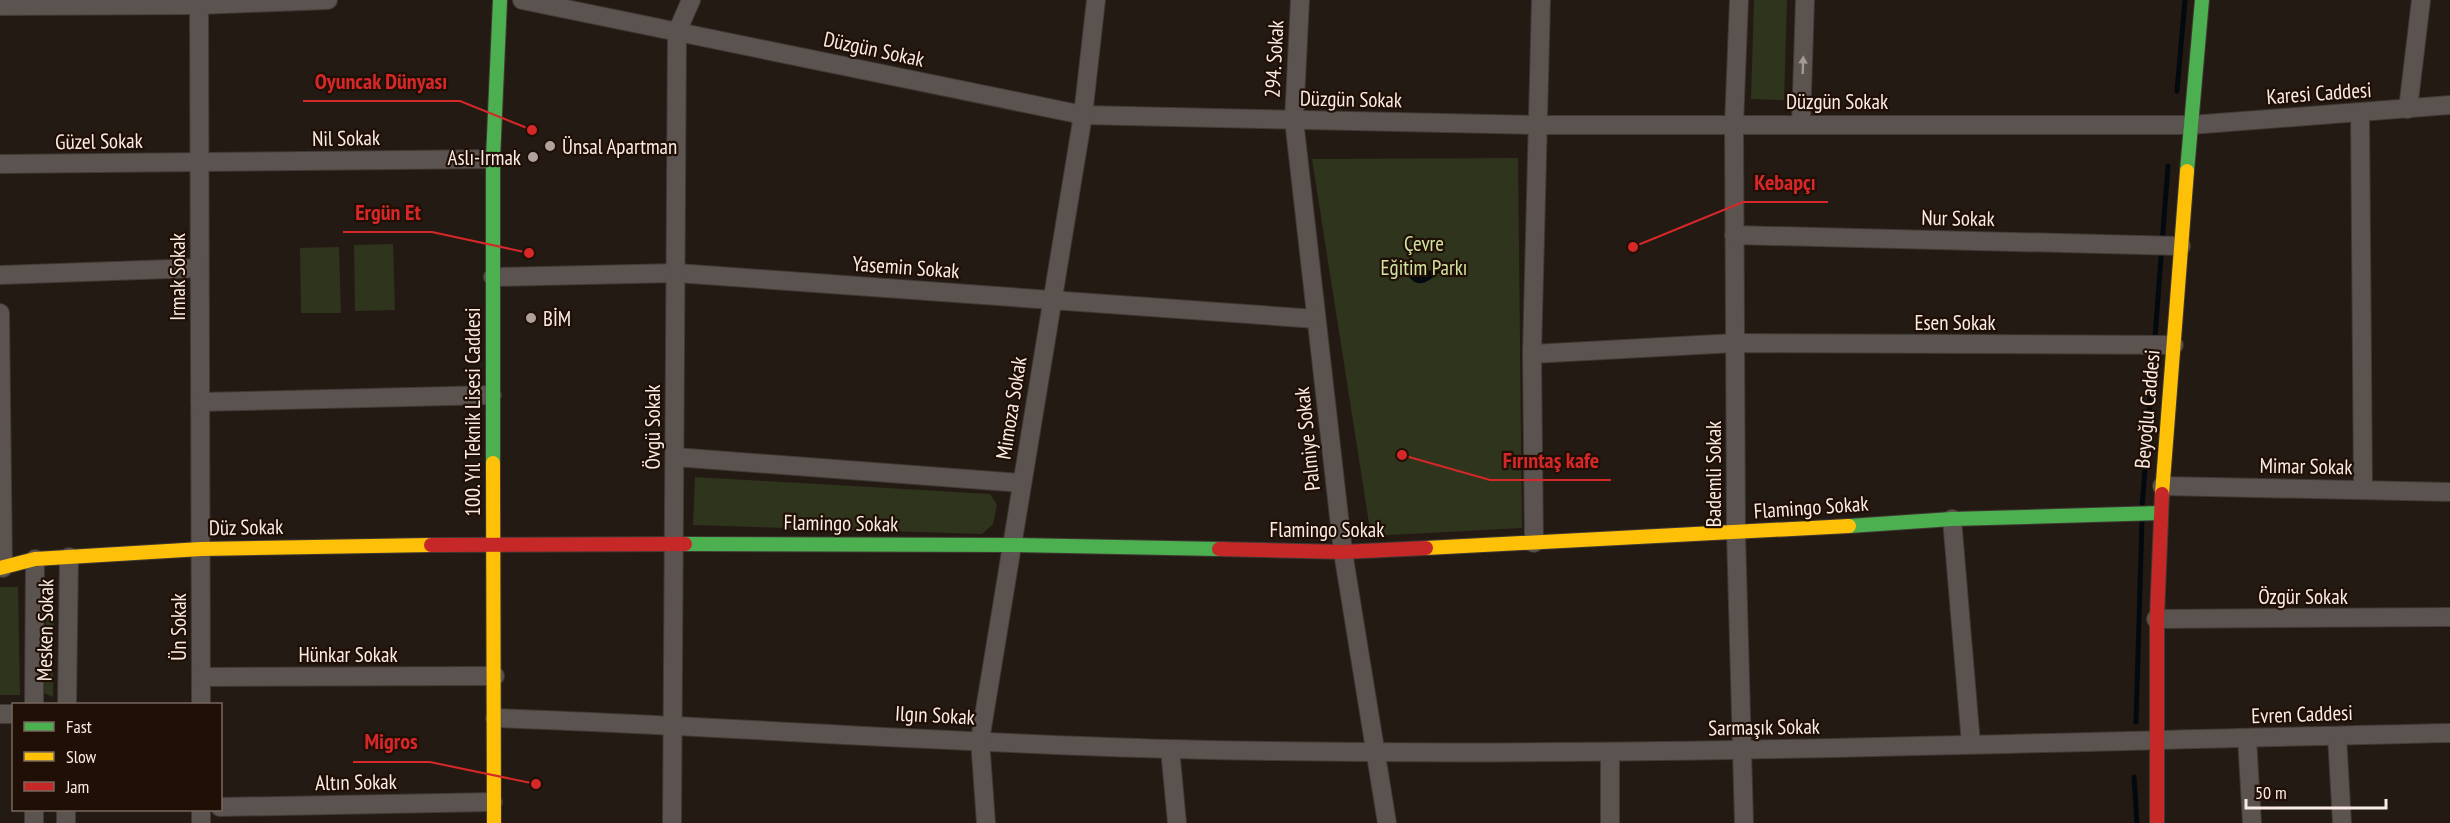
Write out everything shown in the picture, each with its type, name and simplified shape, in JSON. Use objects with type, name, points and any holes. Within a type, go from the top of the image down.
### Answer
[{"type":"street","points":[[0,6],[199,5],[328,0]]},
{"type":"street","name":"100. Yıl Teknik Lisesi Caddesi","points":[[494,823],[492,395],[494,159],[500,0]]},
{"type":"street","name":"Düzgün Sokak","points":[[522,0],[1083,116],[1536,125],[2191,125]]},
{"type":"street","points":[[677,32],[691,0]]},
{"type":"street","name":"Mimoza Sokak","points":[[986,823],[980,740],[1083,116],[1096,0]]},
{"type":"street","name":"294. Sokak","points":[[1294,120],[1300,0]]},
{"type":"street","points":[[1534,543],[1532,354],[1540,0]]},
{"type":"street","name":"Bademli Sokak","points":[[1739,0],[1734,124],[1734,235],[1736,533],[1744,823]]},
{"type":"street","points":[[1801,124],[1805,0]]},
{"type":"street","name":"Beyoğlu Caddesi","points":[[2157,823],[2155,513],[2162,486],[2160,345],[2168,246],[2191,125],[2202,0]]},
{"type":"street","points":[[2408,109],[2421,0]]},
{"type":"street","name":"Irmak Sokak","points":[[199,5],[201,549]]},
{"type":"street","name":"Övgü Sokak","points":[[672,823],[675,725],[677,32]]},
{"type":"street","name":"Karesi Caddesi","points":[[2191,125],[2450,105]]},
{"type":"street","points":[[2360,113],[2363,490]]},
{"type":"street","name":"Palmiye Sokak","points":[[1294,120],[1343,552],[1387,823]]},
{"type":"street","name":"Nil Sokak","points":[[199,162],[494,159]]},
{"type":"street","name":"Güzel Sokak","points":[[0,164],[199,162]]},
{"type":"street","name":"Nur Sokak","points":[[1734,235],[2168,246]]},
{"type":"street","points":[[0,275],[199,267]]},
{"type":"street","name":"Yasemin Sokak","points":[[493,277],[677,273],[1316,320]]},
{"type":"street","points":[[0,313],[2,568]]},
{"type":"street","name":"Esen Sokak","points":[[1532,354],[1735,343],[2160,345]]},
{"type":"street","points":[[200,402],[492,395]]},
{"type":"street","points":[[675,457],[1022,483]]},
{"type":"street","name":"Mimar Sokak","points":[[2162,486],[2450,492]]},
{"type":"street","name":"Flamingo Sokak","points":[[493,543],[675,542],[1343,552],[1736,533],[1952,519],[2155,513]]},
{"type":"street","points":[[1952,519],[1971,744]]},
{"type":"street","name":"Düz Sokak","points":[[2,568],[35,559],[201,549],[493,543]]},
{"type":"street","name":"Ün Sokak","points":[[201,549],[201,703]]},
{"type":"street","name":"Mesken Sokak","points":[[67,703],[69,557]]},
{"type":"street","name":"Mesken Sokak","points":[[34,703],[35,559]]},
{"type":"street","name":"Özgür Sokak","points":[[2156,619],[2450,617]]},
{"type":"street","name":"Hünkar Sokak","points":[[201,677],[495,676]]},
{"type":"street","name":"Ilgın Sokak","points":[[495,718],[1170,749],[1374,751]]},
{"type":"street","name":"Evren Caddesi","points":[[2155,738],[2450,733]]},
{"type":"street","points":[[2337,736],[2342,823]]},
{"type":"street","name":"Sarmaşık Sokak","points":[[1374,751],[1741,751],[2155,738]]},
{"type":"street","points":[[2247,738],[2252,823]]},
{"type":"street","points":[[1170,749],[1178,823]]},
{"type":"street","points":[[1610,752],[1610,823]]},
{"type":"street","name":"Altın Sokak","points":[[222,807],[493,802]]},
{"type":"green space","points":[[1754,0],[1787,0],[1784,100],[1751,99]]},
{"type":"green space","name":"Çevre Eğitim Parkı","points":[[1518,158],[1522,528],[1371,536],[1312,159]]},
{"type":"green space","points":[[393,244],[395,310],[355,311],[354,245]]},
{"type":"green space","points":[[339,247],[341,313],[301,313],[300,248]]},
{"type":"green space","points":[[695,477],[990,494],[997,505],[993,524],[982,534],[693,525]]},
{"type":"green space","points":[[0,587],[18,587],[20,695],[0,695]]},
{"type":"green space","points":[[47,587],[54,587],[53,697],[44,693]]},
{"type":"shaded area","points":[[1404,270],[1441,271],[1426,282],[1417,283]]},
{"type":"waterway","points":[[2177,91],[2185,0]]},
{"type":"waterway","points":[[2142,508],[2168,166]]},
{"type":"waterway","points":[[2136,722],[2142,520]]},
{"type":"waterway","points":[[2134,777],[2137,823]]},
{"type":"traffic: fast","points":[[493,463],[493,159],[500,0]]},
{"type":"traffic: fast","points":[[2187,171],[2202,0]]},
{"type":"traffic: fast","points":[[1849,526],[1952,519],[2160,513]]},
{"type":"traffic: fast","points":[[685,544],[1011,545],[1219,549]]},
{"type":"traffic: slow","points":[[2162,494],[2187,171]]},
{"type":"traffic: slow","points":[[493,463],[494,823]]},
{"type":"traffic: slow","points":[[1426,548],[1849,526]]},
{"type":"traffic: slow","points":[[0,568],[35,559],[201,549],[431,545]]},
{"type":"traffic: jam","points":[[2157,823],[2157,617],[2162,494]]},
{"type":"traffic: jam","points":[[431,545],[685,544]]},
{"type":"traffic: jam","points":[[1219,549],[1343,552],[1426,548]]},
{"type":"place","name":"Oyuncak Dünyası","points":[[532,130]]},
{"type":"place","name":"Ünsal Apartman","points":[[550,146]]},
{"type":"place","name":"Aslı-Irmak","points":[[533,157]]},
{"type":"place","name":"Kebapçı","points":[[1633,247]]},
{"type":"place","name":"Ergün Et","points":[[529,253]]},
{"type":"place","name":"BİM","points":[[531,318]]},
{"type":"place","name":"Fırıntaş kafe","points":[[1402,455]]},
{"type":"place","name":"Migros","points":[[536,784]]}]
